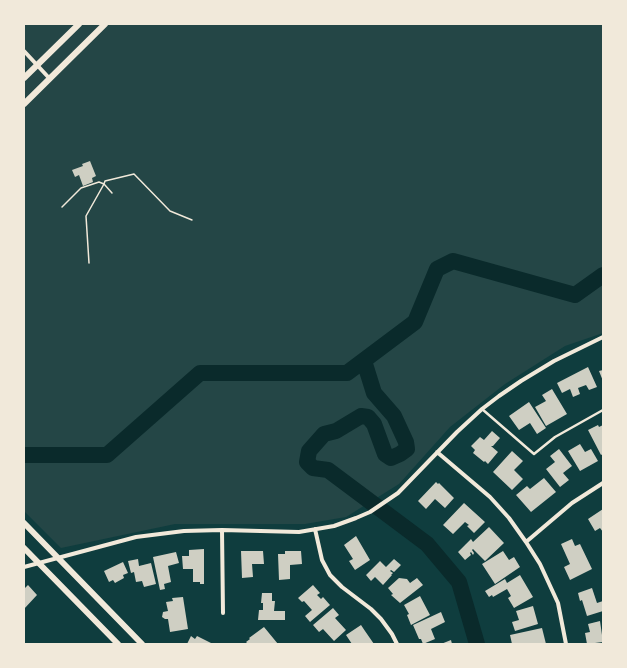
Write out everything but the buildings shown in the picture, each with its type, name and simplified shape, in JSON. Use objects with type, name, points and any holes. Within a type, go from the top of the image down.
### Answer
[{"type":"main road","points":[[24,78],[79,24]]},
{"type":"main road","points":[[24,104],[105,24]]},
{"type":"main road","points":[[24,523],[142,644]]},
{"type":"main road","points":[[24,548],[118,644]]},
{"type":"street","points":[[24,51],[50,78]]},
{"type":"street","points":[[24,567],[136,537],[184,531],[222,530],[299,532],[334,526],[356,518],[370,512],[398,493],[437,452],[482,409],[548,365],[603,337]]},
{"type":"street","points":[[437,452],[490,497],[510,518],[540,564],[558,603],[566,644]]},
{"type":"street","points":[[526,542],[572,503],[603,484]]},
{"type":"street","points":[[315,529],[322,560],[330,575],[342,587],[371,609],[381,619],[398,644]]},
{"type":"street","points":[[222,530],[224,613]]},
{"type":"lane","points":[[482,409],[534,454],[555,436],[603,410]]},
{"type":"path","points":[[89,263],[86,216],[105,181],[134,174],[170,211],[192,220]]},
{"type":"path","points":[[62,207],[81,188],[99,182],[104,184],[112,193]]},
{"type":"shaded area","points":[[24,24],[603,24],[603,333],[565,346],[505,384],[450,427],[399,484],[346,517],[305,524],[175,524],[61,548],[24,511]]},
{"type":"waterway","points":[[24,455],[107,455],[200,373],[347,373],[415,322],[437,269],[453,261],[575,295],[603,275]]},
{"type":"waterway","points":[[364,361],[374,393],[394,416],[406,442],[407,449],[391,458],[385,454],[374,424],[368,417],[361,416],[336,431],[324,434],[309,451],[307,462],[313,468],[328,470],[427,544],[459,582],[477,644]]}]
